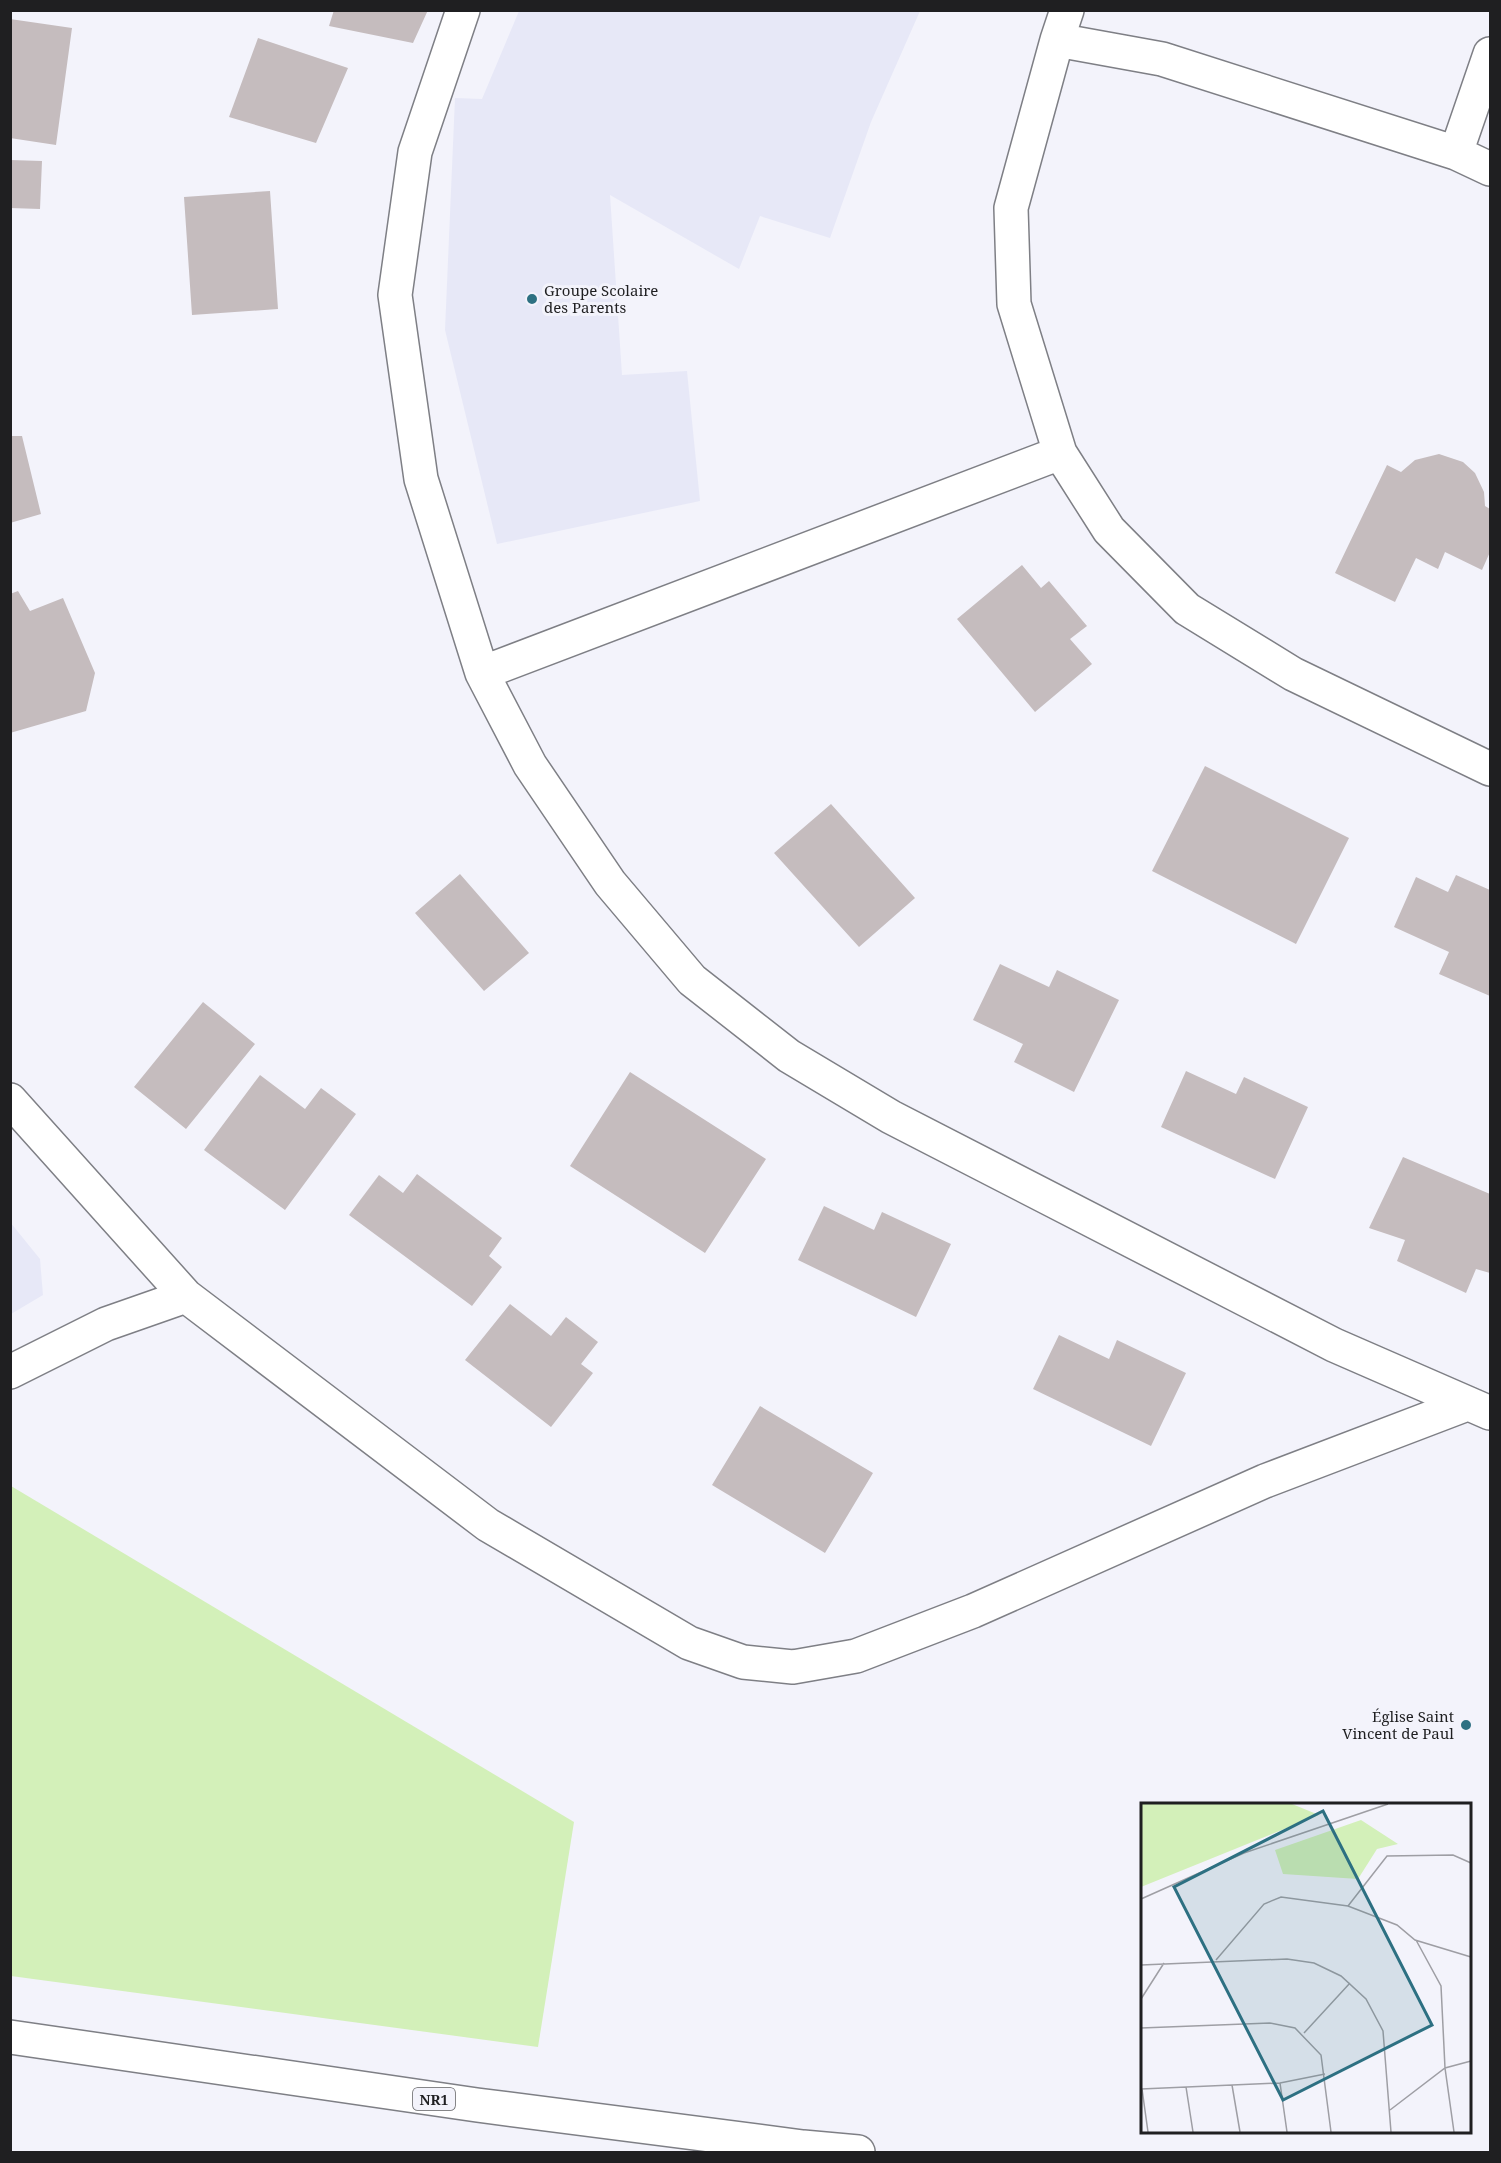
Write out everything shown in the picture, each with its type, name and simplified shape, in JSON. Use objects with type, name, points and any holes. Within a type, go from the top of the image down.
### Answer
[{"type":"main road","points":[[463,10],[415,152],[395,295],[421,479],[482,673],[530,765],[610,883],[692,980],[789,1056],[891,1117],[1324,1339],[1479,1408]]},
{"type":"main road","points":[[1491,169],[1455,153],[1062,25],[1011,208],[1014,304],[1060,453],[1109,530],[1187,609],[1293,674],[1491,769]]},
{"type":"main road","points":[[1455,153],[1491,54]]},
{"type":"main road","points":[[482,673],[1060,453]]},
{"type":"main road","points":[[10,1100],[186,1296],[488,1525],[689,1643],[743,1662],[793,1667],[856,1656],[973,1611],[1265,1481],[1479,1408]]},
{"type":"main road","points":[[10,1372],[106,1324],[186,1296]]},
{"type":"main road","name":"NR1","points":[[10,2037],[477,2105],[858,2152]]},
{"type":"shaded area","name":"Groupe Scolaire des Parents","points":[[519,11],[920,11],[871,122],[830,238],[760,216],[739,269],[610,195],[622,375],[687,371],[700,501],[497,544],[445,330],[455,98],[482,99]]},
{"type":"shaded area","points":[[10,1222],[40,1259],[43,1295],[11,1314]]},
{"type":"green space","points":[[11,1486],[574,1822],[538,2047],[11,1976]]},
{"type":"building","points":[[334,10],[428,10],[413,43],[329,26]]},
{"type":"building","points":[[10,19],[72,28],[56,145],[10,138]]},
{"type":"building","points":[[258,38],[348,68],[316,143],[229,117]]},
{"type":"building","points":[[10,160],[42,161],[40,209],[10,208]]},
{"type":"building","points":[[270,191],[278,309],[192,315],[184,197]]},
{"type":"building","points":[[10,436],[22,436],[41,514],[10,523]]},
{"type":"building","points":[[1439,454],[1463,462],[1475,473],[1484,492],[1485,506],[1490,509],[1490,552],[1482,570],[1445,552],[1438,569],[1416,558],[1395,602],[1335,573],[1387,465],[1401,472],[1415,460]]},
{"type":"building","points":[[1022,565],[1041,588],[1049,581],[1087,626],[1070,639],[1092,664],[1035,712],[957,619]]},
{"type":"building","points":[[18,591],[30,611],[63,598],[95,673],[86,711],[10,733],[10,594]]},
{"type":"building","points":[[1205,766],[1349,838],[1296,944],[1152,871]]},
{"type":"building","points":[[831,804],[915,898],[859,947],[774,853]]},
{"type":"building","points":[[460,874],[529,953],[484,991],[415,913]]},
{"type":"building","points":[[1456,875],[1490,890],[1490,996],[1439,974],[1449,952],[1394,927],[1416,877],[1448,892]]},
{"type":"building","points":[[1000,964],[1049,987],[1057,970],[1119,1000],[1074,1092],[1014,1062],[1023,1044],[973,1020]]},
{"type":"building","points":[[203,1002],[255,1044],[186,1129],[134,1087]]},
{"type":"building","points":[[1186,1071],[1236,1094],[1244,1077],[1308,1107],[1275,1179],[1161,1127]]},
{"type":"building","points":[[630,1072],[766,1159],[705,1253],[570,1166]]},
{"type":"building","points":[[260,1075],[305,1109],[321,1088],[356,1114],[285,1210],[204,1150]]},
{"type":"building","points":[[1403,1157],[1490,1194],[1490,1273],[1476,1269],[1466,1293],[1397,1261],[1405,1240],[1369,1228]]},
{"type":"building","points":[[417,1174],[502,1238],[489,1256],[502,1267],[472,1306],[349,1215],[379,1175],[403,1193]]},
{"type":"building","points":[[824,1206],[874,1230],[882,1212],[951,1244],[916,1317],[798,1260]]},
{"type":"building","points":[[510,1304],[551,1336],[566,1317],[598,1342],[581,1364],[593,1373],[551,1427],[465,1360]]},
{"type":"building","points":[[1059,1335],[1109,1359],[1117,1340],[1186,1373],[1151,1446],[1033,1389]]},
{"type":"building","points":[[760,1406],[873,1473],[825,1553],[712,1485]]},
{"type":"place","name":"Groupe Scolaire des Parents","points":[[532,299]]},
{"type":"place","name":"Église Saint Vincent de Paul","points":[[1466,1725]]}]
